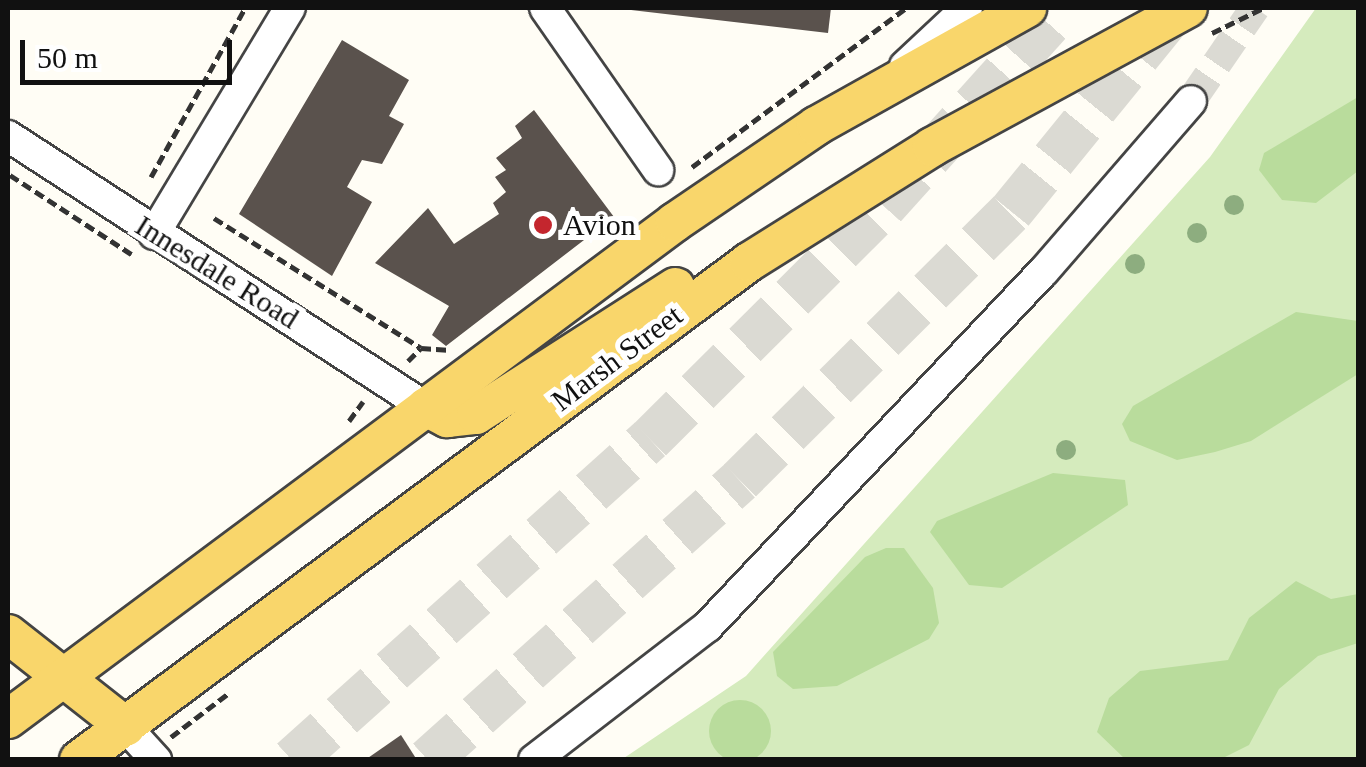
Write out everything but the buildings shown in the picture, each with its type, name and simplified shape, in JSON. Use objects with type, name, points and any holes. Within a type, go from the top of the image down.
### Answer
[{"type":"main road","points":[[8,719],[690,212],[885,85],[1026,8]]},
{"type":"main road","name":"Marsh Street","points":[[79,760],[144,746],[684,307],[837,205],[1190,25]]},
{"type":"main road","points":[[426,407],[447,418],[476,415],[740,248],[837,205]]},
{"type":"main road","points":[[8,634],[66,674],[144,746]]},
{"type":"street","points":[[154,234],[290,8]]},
{"type":"street","points":[[545,8],[658,170]]},
{"type":"street","points":[[885,85],[966,8]]},
{"type":"street","points":[[534,760],[748,586],[1191,101]]},
{"type":"street","name":"Innesdale Road","points":[[8,136],[426,407]]},
{"type":"path","points":[[150,178],[245,8]]},
{"type":"path","points":[[804,84],[906,8]]},
{"type":"path","points":[[1190,25],[1263,8]]},
{"type":"path","points":[[214,218],[421,348]]},
{"type":"path","points":[[144,746],[243,682]]},
{"type":"green space","points":[[1316,8],[1358,8],[1358,759],[621,760],[746,676],[1210,157]]},
{"type":"green space","points":[[1358,97],[1358,171],[1316,203],[1282,200],[1259,170],[1264,153]]},
{"type":"green space","points":[[1296,312],[1358,321],[1358,374],[1251,441],[1215,452],[1177,460],[1130,441],[1122,424],[1133,406]]},
{"type":"green space","points":[[1053,473],[1125,480],[1128,505],[1002,588],[969,585],[930,532],[937,521]]},
{"type":"green space","points":[[886,548],[904,548],[933,588],[939,623],[929,639],[837,686],[793,689],[777,676],[773,652],[865,557]]},
{"type":"green space","points":[[1296,581],[1331,599],[1358,594],[1358,643],[1318,656],[1279,689],[1249,745],[1221,759],[1125,759],[1097,732],[1109,698],[1140,671],[1228,660],[1249,618]]},
{"type":"green space","points":[[740,700],[762,709],[771,731],[762,753],[740,762],[718,753],[709,731],[718,709]]},
{"type":"tunnel","points":[[292,760],[650,439],[884,206],[1062,8]]},
{"type":"tunnel","points":[[1191,101],[1255,8]]},
{"type":"tunnel","points":[[428,760],[740,480],[1011,211],[1175,9]]},
{"type":"place","name":"Avion","points":[[543,225]]}]
